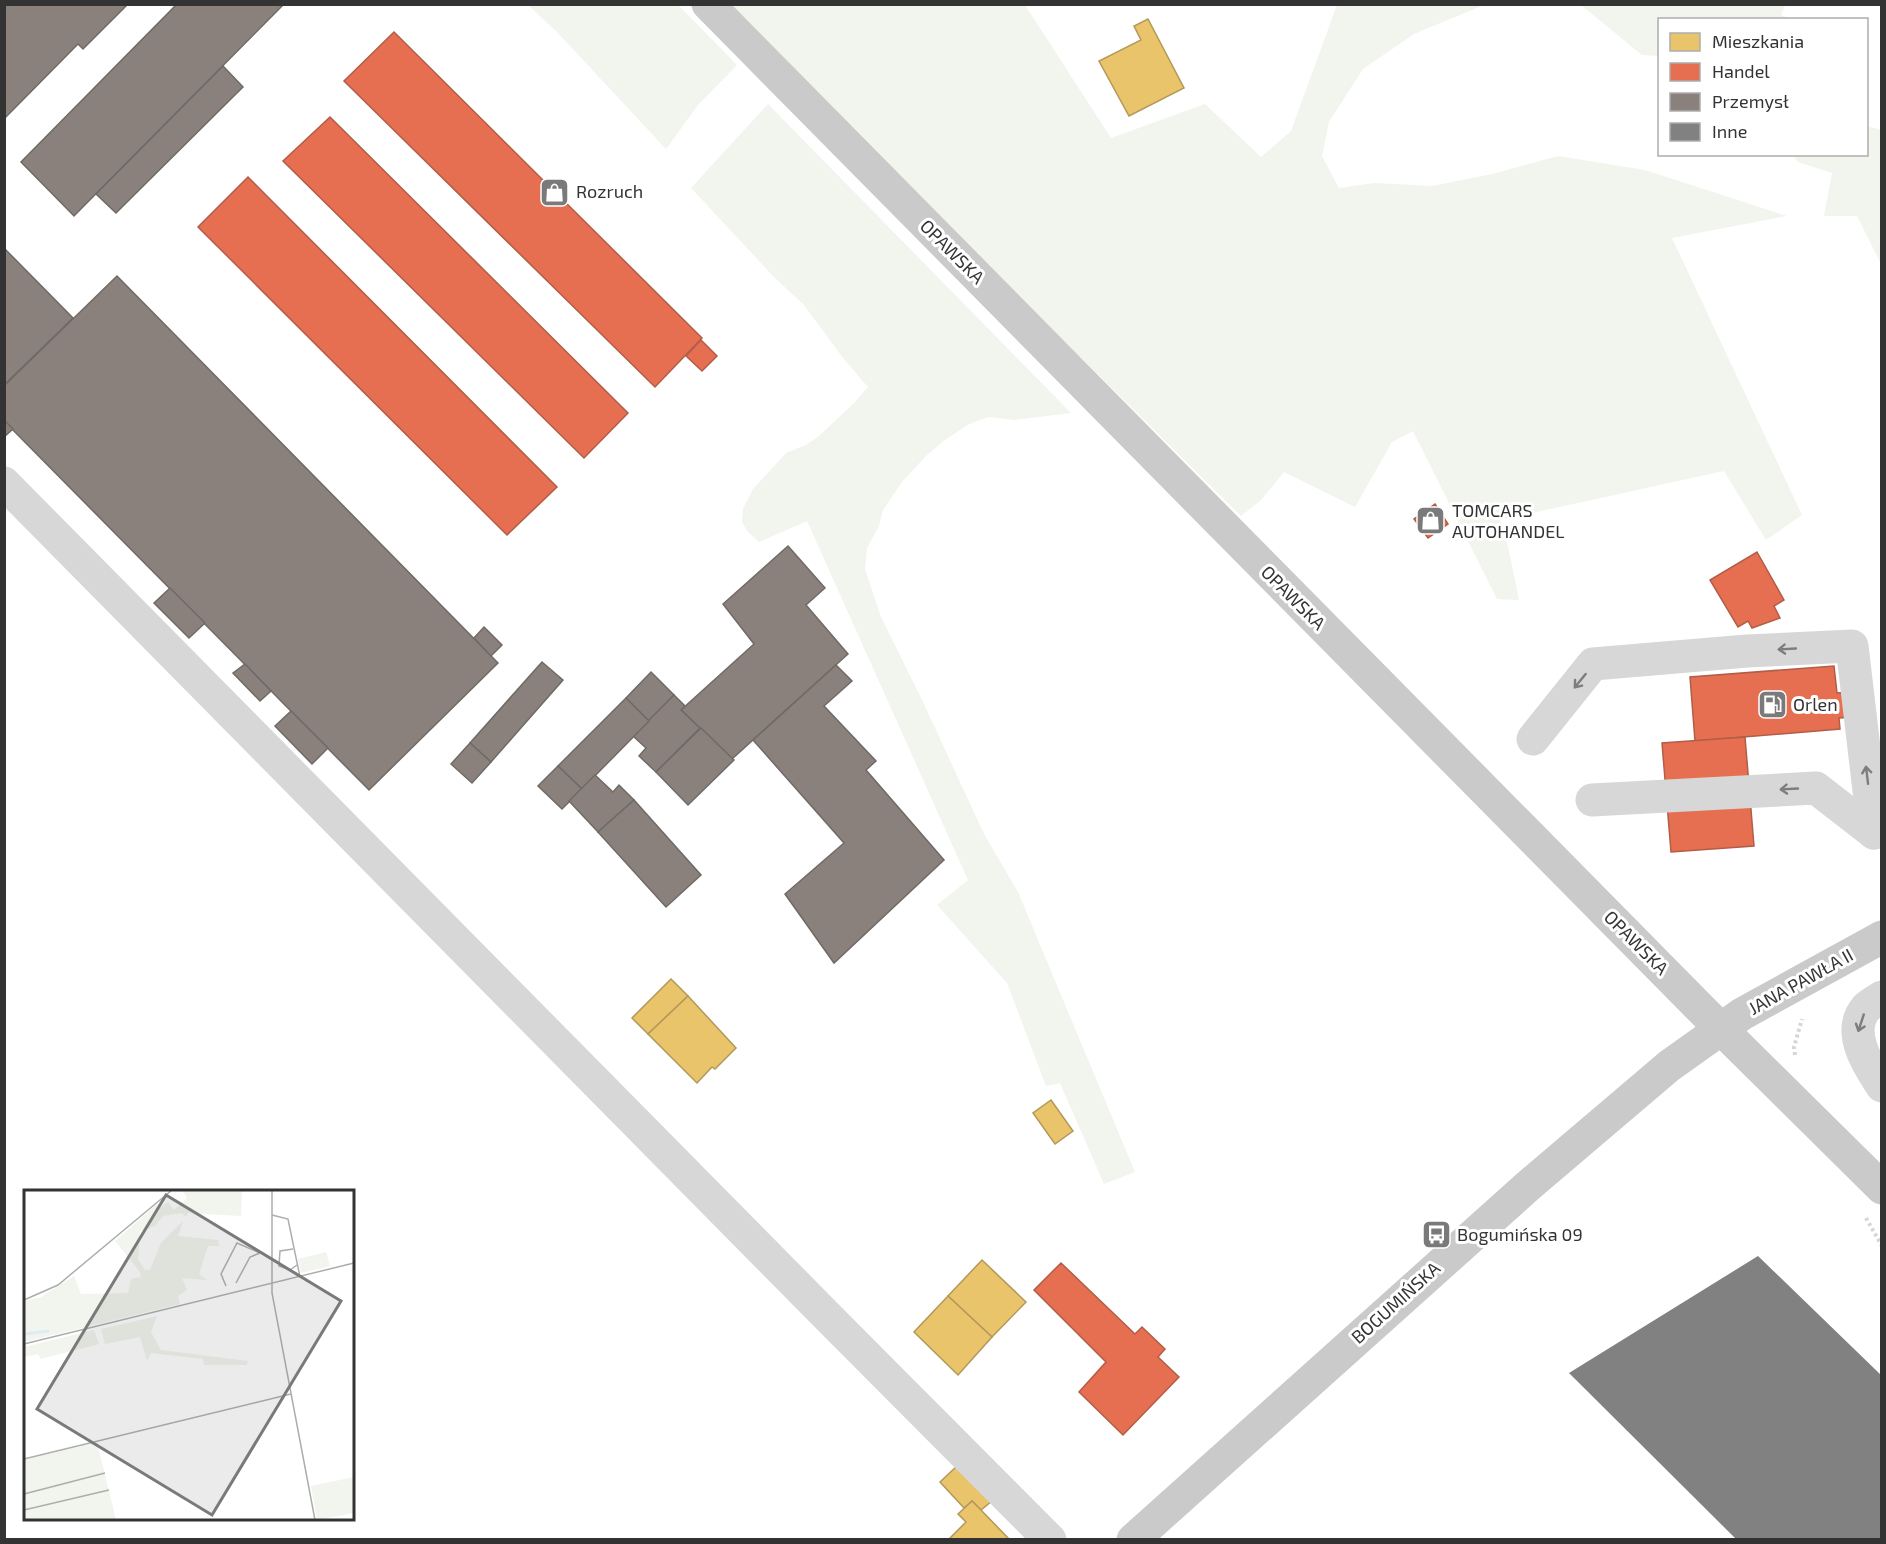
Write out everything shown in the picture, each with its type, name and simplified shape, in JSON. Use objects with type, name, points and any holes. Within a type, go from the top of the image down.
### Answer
[{"type":"main road","name":"OPAWSKA","points":[[708,4],[1721,1028],[1880,1184]]},
{"type":"main road","name":"JANA PAWŁA II","points":[[1721,1028],[1881,937]]},
{"type":"main road","name":"BOGUMIŃSKA","points":[[1133,1539],[1528,1186],[1660,1073],[1721,1028]]},
{"type":"lane","points":[[4,483],[1050,1539]]},
{"type":"lane","points":[[1533,739],[1593,664],[1747,651],[1852,646],[1874,833],[1816,788],[1592,800]]},
{"type":"lane","points":[[1881,997],[1866,1008],[1857,1033],[1864,1056],[1881,1086]]},
{"type":"shaded area","points":[[528,5],[678,5],[737,65],[698,105],[666,149],[557,32]]},
{"type":"shaded area","points":[[728,5],[1025,5],[1111,138],[1205,104],[1261,157],[1291,131],[1337,5],[1484,5],[1414,34],[1363,69],[1329,122],[1322,156],[1339,188],[1375,183],[1432,186],[1492,174],[1558,156],[1645,170],[1787,216],[1672,238],[1802,515],[1766,540],[1724,471],[1500,520],[1519,600],[1497,599],[1413,431],[1392,442],[1355,507],[1284,472],[1261,500],[1241,516]]},
{"type":"shaded area","points":[[1581,5],[1785,5],[1781,15],[1788,18],[1658,18],[1658,56],[1642,55]]},
{"type":"shaded area","points":[[768,104],[1071,413],[1014,420],[989,417],[969,424],[945,440],[926,456],[902,482],[883,510],[879,526],[867,548],[865,569],[881,617],[984,834],[1018,892],[1135,1172],[1104,1184],[1060,1083],[1046,1086],[1007,983],[937,905],[968,880],[807,521],[759,542],[748,532],[742,522],[743,509],[753,489],[786,453],[806,445],[819,436],[868,387],[843,358],[804,305],[774,277],[691,188]]},
{"type":"shaded area","points":[[1868,126],[1881,130],[1881,264],[1857,216],[1824,216],[1832,173],[1798,162],[1794,156],[1868,156]]},
{"type":"building: Mieszkania","points":[[1148,19],[1184,88],[1129,116],[1099,61],[1141,40],[1134,26]]},
{"type":"building: Mieszkania","points":[[671,979],[688,996],[648,1034],[632,1018]]},
{"type":"building: Mieszkania","points":[[688,996],[736,1048],[715,1069],[712,1067],[697,1083],[648,1034]]},
{"type":"building: Mieszkania","points":[[1051,1100],[1073,1131],[1055,1144],[1033,1113]]},
{"type":"building: Mieszkania","points":[[982,1260],[1026,1302],[992,1337],[948,1296]]},
{"type":"building: Mieszkania","points":[[948,1296],[992,1337],[958,1375],[914,1332]]},
{"type":"building: Mieszkania","points":[[958,1465],[992,1501],[981,1510],[972,1501],[964,1508],[940,1482]]},
{"type":"building: Mieszkania","points":[[972,1501],[1010,1540],[948,1540],[966,1522],[958,1514]]},
{"type":"building: Handel","points":[[394,32],[702,338],[655,387],[344,81]]},
{"type":"building: Handel","points":[[330,117],[628,413],[584,458],[283,161]]},
{"type":"building: Handel","points":[[248,177],[557,487],[507,535],[198,227]]},
{"type":"building: Handel","points":[[701,340],[717,356],[702,371],[686,356]]},
{"type":"building: Handel","name":"TOMCARS AUTOHANDEL","points":[[1435,504],[1448,524],[1428,538],[1414,519]]},
{"type":"building: Handel","points":[[1757,552],[1784,600],[1774,606],[1780,618],[1752,628],[1748,621],[1738,627],[1710,580]]},
{"type":"building: Handel","name":"Orlen","points":[[1834,666],[1837,693],[1850,692],[1853,717],[1839,718],[1840,729],[1695,741],[1690,677]]},
{"type":"building: Handel","points":[[1745,737],[1754,846],[1671,852],[1662,743]]},
{"type":"building: Handel","points":[[1061,1263],[1135,1334],[1142,1327],[1165,1349],[1158,1357],[1179,1377],[1123,1435],[1079,1392],[1106,1362],[1034,1290]]},
{"type":"building: Przemysł","points":[[4,4],[128,4],[83,49],[78,44],[4,119]]},
{"type":"building: Przemysł","points":[[177,4],[284,4],[74,216],[21,162]]},
{"type":"building: Przemysł","points":[[223,66],[243,87],[116,213],[96,194]]},
{"type":"building: Przemysł","points":[[4,248],[73,318],[4,385]]},
{"type":"building: Przemysł","points":[[117,276],[498,663],[369,790],[4,421],[4,386]]},
{"type":"building: Przemysł","points":[[4,420],[13,429],[4,437]]},
{"type":"building: Przemysł","points":[[788,546],[825,588],[806,605],[848,654],[732,759],[681,710],[754,644],[723,604]]},
{"type":"building: Przemysł","points":[[170,588],[205,623],[189,638],[154,603]]},
{"type":"building: Przemysł","points":[[484,627],[502,645],[491,656],[474,638]]},
{"type":"building: Przemysł","points":[[542,662],[563,680],[491,762],[470,743]]},
{"type":"building: Przemysł","points":[[245,664],[271,691],[260,701],[233,673]]},
{"type":"building: Przemysł","points":[[836,665],[852,681],[824,706],[876,761],[866,770],[944,860],[834,963],[785,894],[844,843],[753,740]]},
{"type":"building: Przemysł","points":[[651,672],[674,695],[649,721],[626,698]]},
{"type":"building: Przemysł","points":[[674,695],[685,706],[681,710],[700,728],[656,772],[639,756],[646,748],[633,736]]},
{"type":"building: Przemysł","points":[[626,698],[649,721],[582,789],[558,766]]},
{"type":"building: Przemysł","points":[[291,711],[328,748],[312,764],[275,726]]},
{"type":"building: Przemysł","points":[[701,728],[734,760],[688,805],[656,772]]},
{"type":"building: Przemysł","points":[[470,743],[491,762],[472,783],[451,764]]},
{"type":"building: Przemysł","points":[[558,766],[582,789],[562,809],[538,786]]},
{"type":"building: Przemysł","points":[[595,775],[613,792],[619,785],[634,800],[598,832],[569,801]]},
{"type":"building: Przemysł","points":[[634,800],[701,875],[666,907],[598,832]]},
{"type":"building: Inne","points":[[1758,1256],[1882,1376],[1882,1540],[1737,1540],[1569,1373]]},
{"type":"place","name":"Rozruch","points":[[555,192]]},
{"type":"place","name":"TOMCARS AUTOHANDEL","points":[[1431,521]]},
{"type":"place","name":"Orlen","points":[[1772,705]]},
{"type":"place","name":"Bogumińska 09","points":[[1436,1235]]}]
